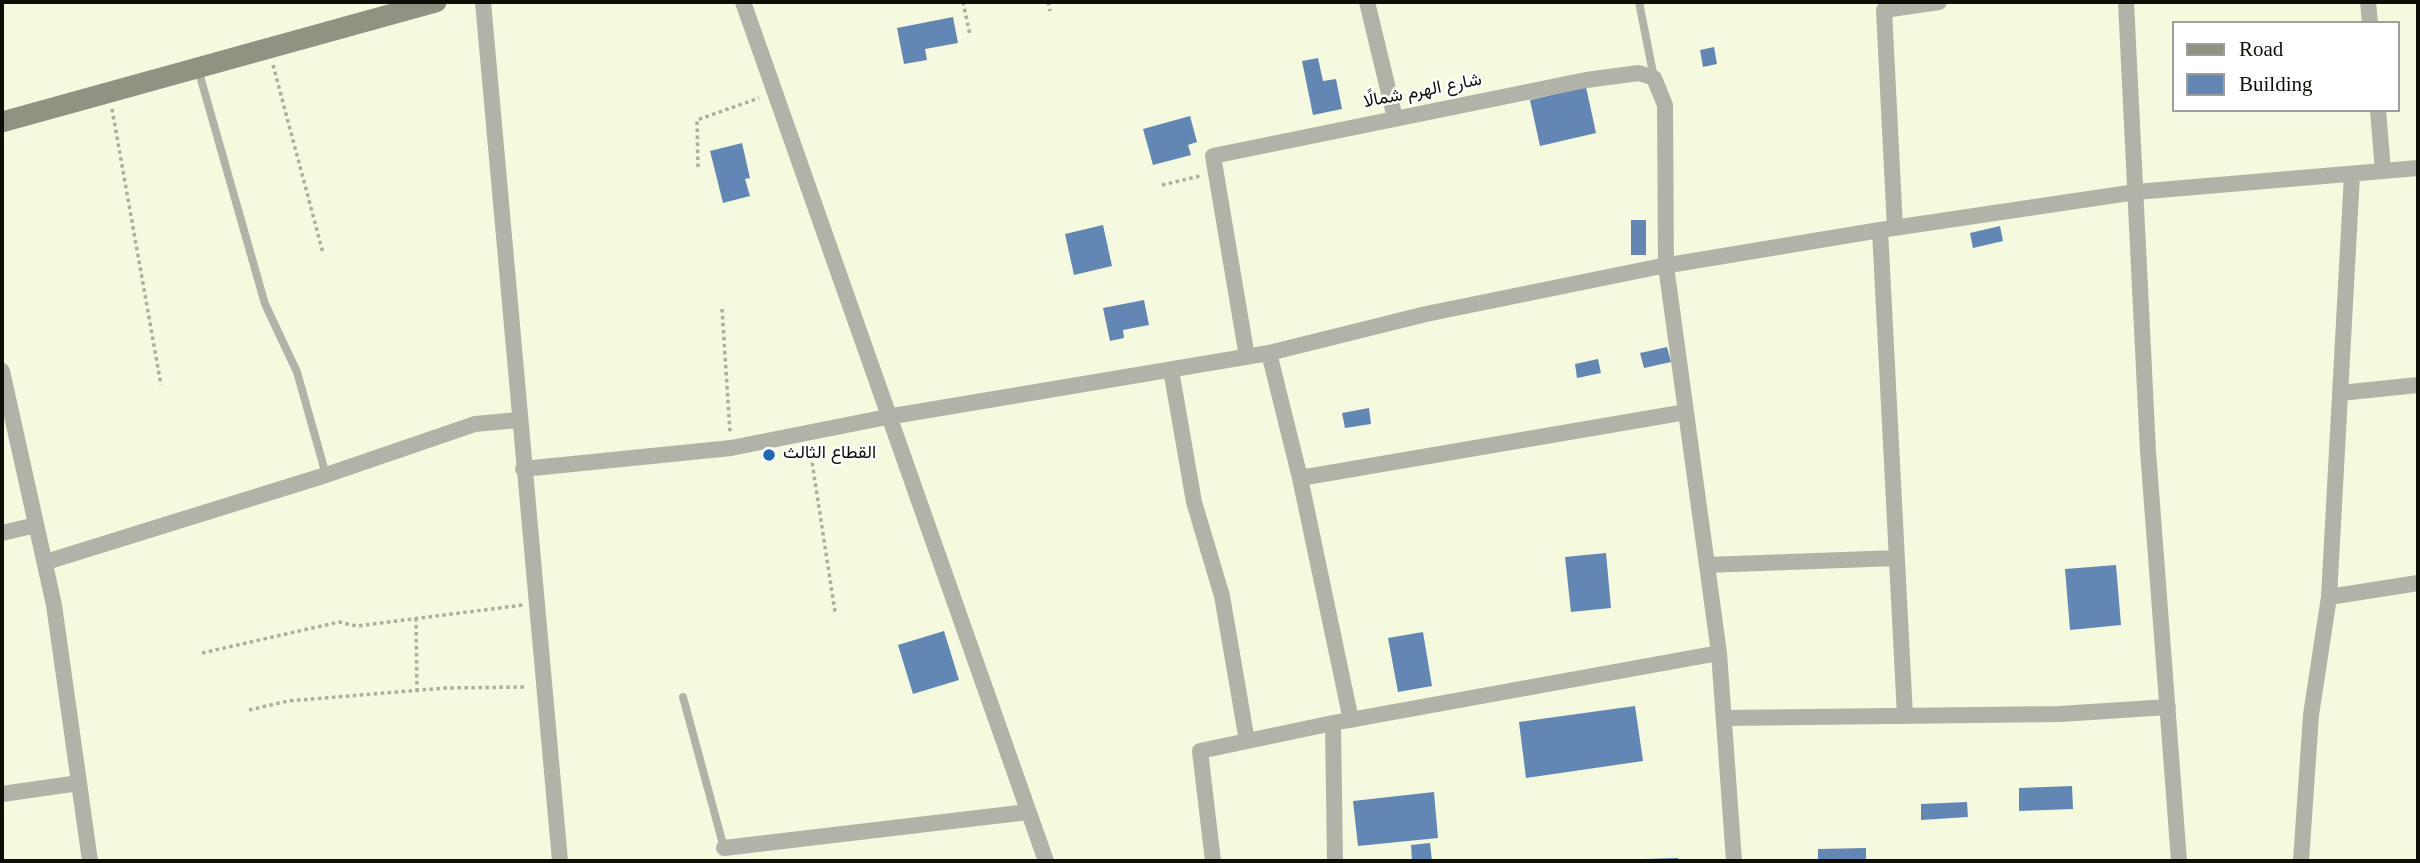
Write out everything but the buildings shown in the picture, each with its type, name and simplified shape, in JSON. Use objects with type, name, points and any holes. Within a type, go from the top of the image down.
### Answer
[{"type":"main road","points":[[2,122],[436,2]]},
{"type":"street","points":[[483,2],[518,420],[560,861]]},
{"type":"street","points":[[743,2],[887,417],[1046,861]]},
{"type":"street","points":[[1367,2],[1395,118]]},
{"type":"street","points":[[1905,716],[1897,558],[1887,229],[1884,10],[1939,2]]},
{"type":"street","points":[[2126,2],[2148,451],[2179,861]]},
{"type":"street","points":[[2368,2],[2370,21]]},
{"type":"street","name":"شارع الهرم شمالًا","points":[[1216,172],[1213,156],[1586,80],[1639,73],[1654,78]]},
{"type":"street","points":[[1654,78],[1665,105],[1665,266],[1719,653],[1734,861]]},
{"type":"street","points":[[2378,112],[2383,171]]},
{"type":"street","points":[[523,469],[732,448],[887,417],[1269,353],[1426,314],[1665,266],[1887,229],[2136,192],[2418,168]]},
{"type":"street","points":[[1216,172],[1247,357]]},
{"type":"street","points":[[2301,861],[2311,715],[2329,597],[2352,175]]},
{"type":"street","points":[[1269,353],[1300,478],[1351,720]]},
{"type":"street","points":[[1171,370],[1194,502],[1222,596],[1247,741]]},
{"type":"street","points":[[2,371],[46,562],[90,861]]},
{"type":"street","points":[[2340,393],[2418,385]]},
{"type":"street","points":[[1300,478],[1686,412]]},
{"type":"street","points":[[46,562],[326,475],[475,424],[518,420]]},
{"type":"street","points":[[2,533],[36,525]]},
{"type":"street","points":[[1707,565],[1897,558]]},
{"type":"street","points":[[2329,597],[2418,583]]},
{"type":"street","points":[[1213,861],[1200,751],[1333,723],[1719,653]]},
{"type":"street","points":[[1724,718],[2060,714],[2168,707]]},
{"type":"street","points":[[1333,723],[1335,861]]},
{"type":"street","points":[[2,793],[79,783]]},
{"type":"street","points":[[724,848],[1028,812]]},
{"type":"lane","points":[[1639,2],[1654,78]]},
{"type":"lane","points":[[198,69],[265,304],[297,372],[326,475]]},
{"type":"lane","points":[[682,697],[724,848]]},
{"type":"path","points":[[963,2],[970,35]]},
{"type":"path","points":[[1048,2],[1050,11]]},
{"type":"path","points":[[269,49],[323,253]]},
{"type":"path","points":[[109,93],[161,385]]},
{"type":"path","points":[[698,167],[697,120],[774,93]]},
{"type":"path","points":[[1162,185],[1216,172]]},
{"type":"path","points":[[722,309],[732,448]]},
{"type":"path","points":[[807,433],[835,612]]},
{"type":"path","points":[[202,653],[340,622],[357,626],[536,603]]},
{"type":"path","points":[[416,618],[416,692]]},
{"type":"path","points":[[249,710],[288,701],[543,687]]},
{"type":"place","name":"القطاع الثالث","points":[[769,455]]}]
